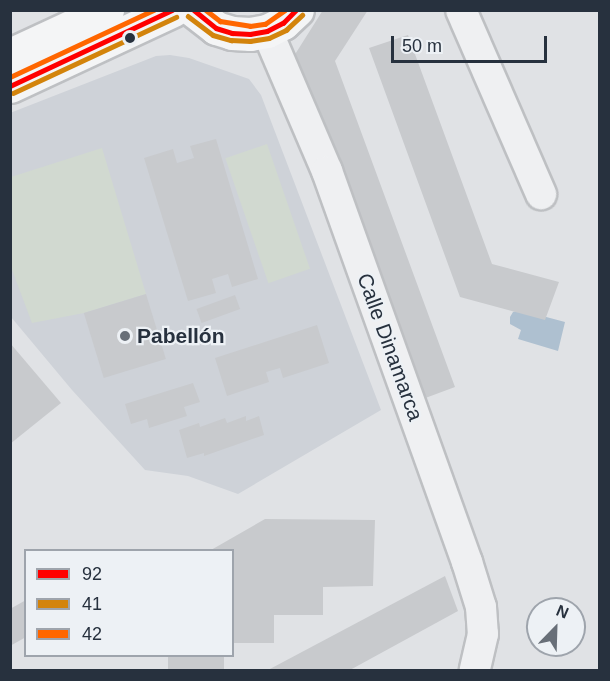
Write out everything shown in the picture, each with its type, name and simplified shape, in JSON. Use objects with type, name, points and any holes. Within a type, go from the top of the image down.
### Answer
[{"type":"main road","points":[[10,55],[107,10]]},
{"type":"main road","points":[[10,86],[173,10]]},
{"type":"main road","points":[[193,10],[216,28],[232,33],[250,34],[267,31],[283,23],[297,10]]},
{"type":"street","points":[[461,10],[541,194]]},
{"type":"street","name":"Calle Dinamarca","points":[[267,31],[327,171],[467,562],[482,616],[483,634],[476,670]]},
{"type":"shaded area","points":[[170,55],[189,58],[249,79],[261,95],[381,410],[238,494],[188,476],[145,470],[72,390],[11,317],[10,113],[156,56]]},
{"type":"shaded area","points":[[267,144],[310,269],[268,283],[225,158]]},
{"type":"shaded area","points":[[102,148],[146,294],[84,313],[32,323],[11,267],[11,177]]},
{"type":"water","points":[[520,310],[565,322],[558,351],[518,339],[521,330],[510,324],[510,317],[513,312]]},
{"type":"building","points":[[323,10],[368,10],[335,61],[455,387],[420,400],[294,56]]},
{"type":"building","points":[[408,35],[492,264],[559,282],[545,320],[460,297],[369,48]]},
{"type":"building","points":[[216,139],[258,279],[232,287],[228,274],[212,279],[216,293],[188,301],[144,158],[173,149],[177,163],[194,158],[190,146]]},
{"type":"building","name":"Pabellón","points":[[146,294],[166,359],[104,378],[84,313]]},
{"type":"building","points":[[235,295],[240,309],[202,323],[196,309]]},
{"type":"building","points":[[317,325],[329,363],[283,378],[280,368],[266,372],[269,382],[227,396],[215,358]]},
{"type":"building","points":[[10,343],[61,403],[10,444]]},
{"type":"building","points":[[193,383],[200,402],[184,407],[187,416],[149,428],[147,419],[131,424],[125,404]]},
{"type":"building","points":[[246,416],[246,421],[259,416],[264,435],[204,456],[204,453],[187,458],[179,430],[199,423],[200,427],[225,418],[227,423]]},
{"type":"building","points":[[265,519],[375,520],[373,586],[323,587],[323,615],[274,615],[274,643],[234,643],[234,549],[213,549]]},
{"type":"building","points":[[445,576],[458,611],[350,670],[268,670]]},
{"type":"building","points":[[24,601],[24,638],[10,646],[10,609]]},
{"type":"building","points":[[168,657],[224,657],[224,669],[168,669]]},
{"type":"transit line","name":"42","points":[[10,77],[154,10]]},
{"type":"transit line","name":"92","points":[[10,86],[172,10]]},
{"type":"transit line","name":"92","points":[[194,10],[216,28],[232,33],[250,34],[267,31],[283,23],[296,10]]},
{"type":"transit line","name":"42","points":[[206,10],[220,21],[250,26],[265,24],[285,10]]},
{"type":"transit line","name":"41","points":[[188,16],[213,35],[231,40],[250,41],[269,38],[286,30],[302,15]]},
{"type":"transit line","name":"41","points":[[13,93],[176,17]]},
{"type":"place","name":"Pabellón","points":[[125,336]]}]
